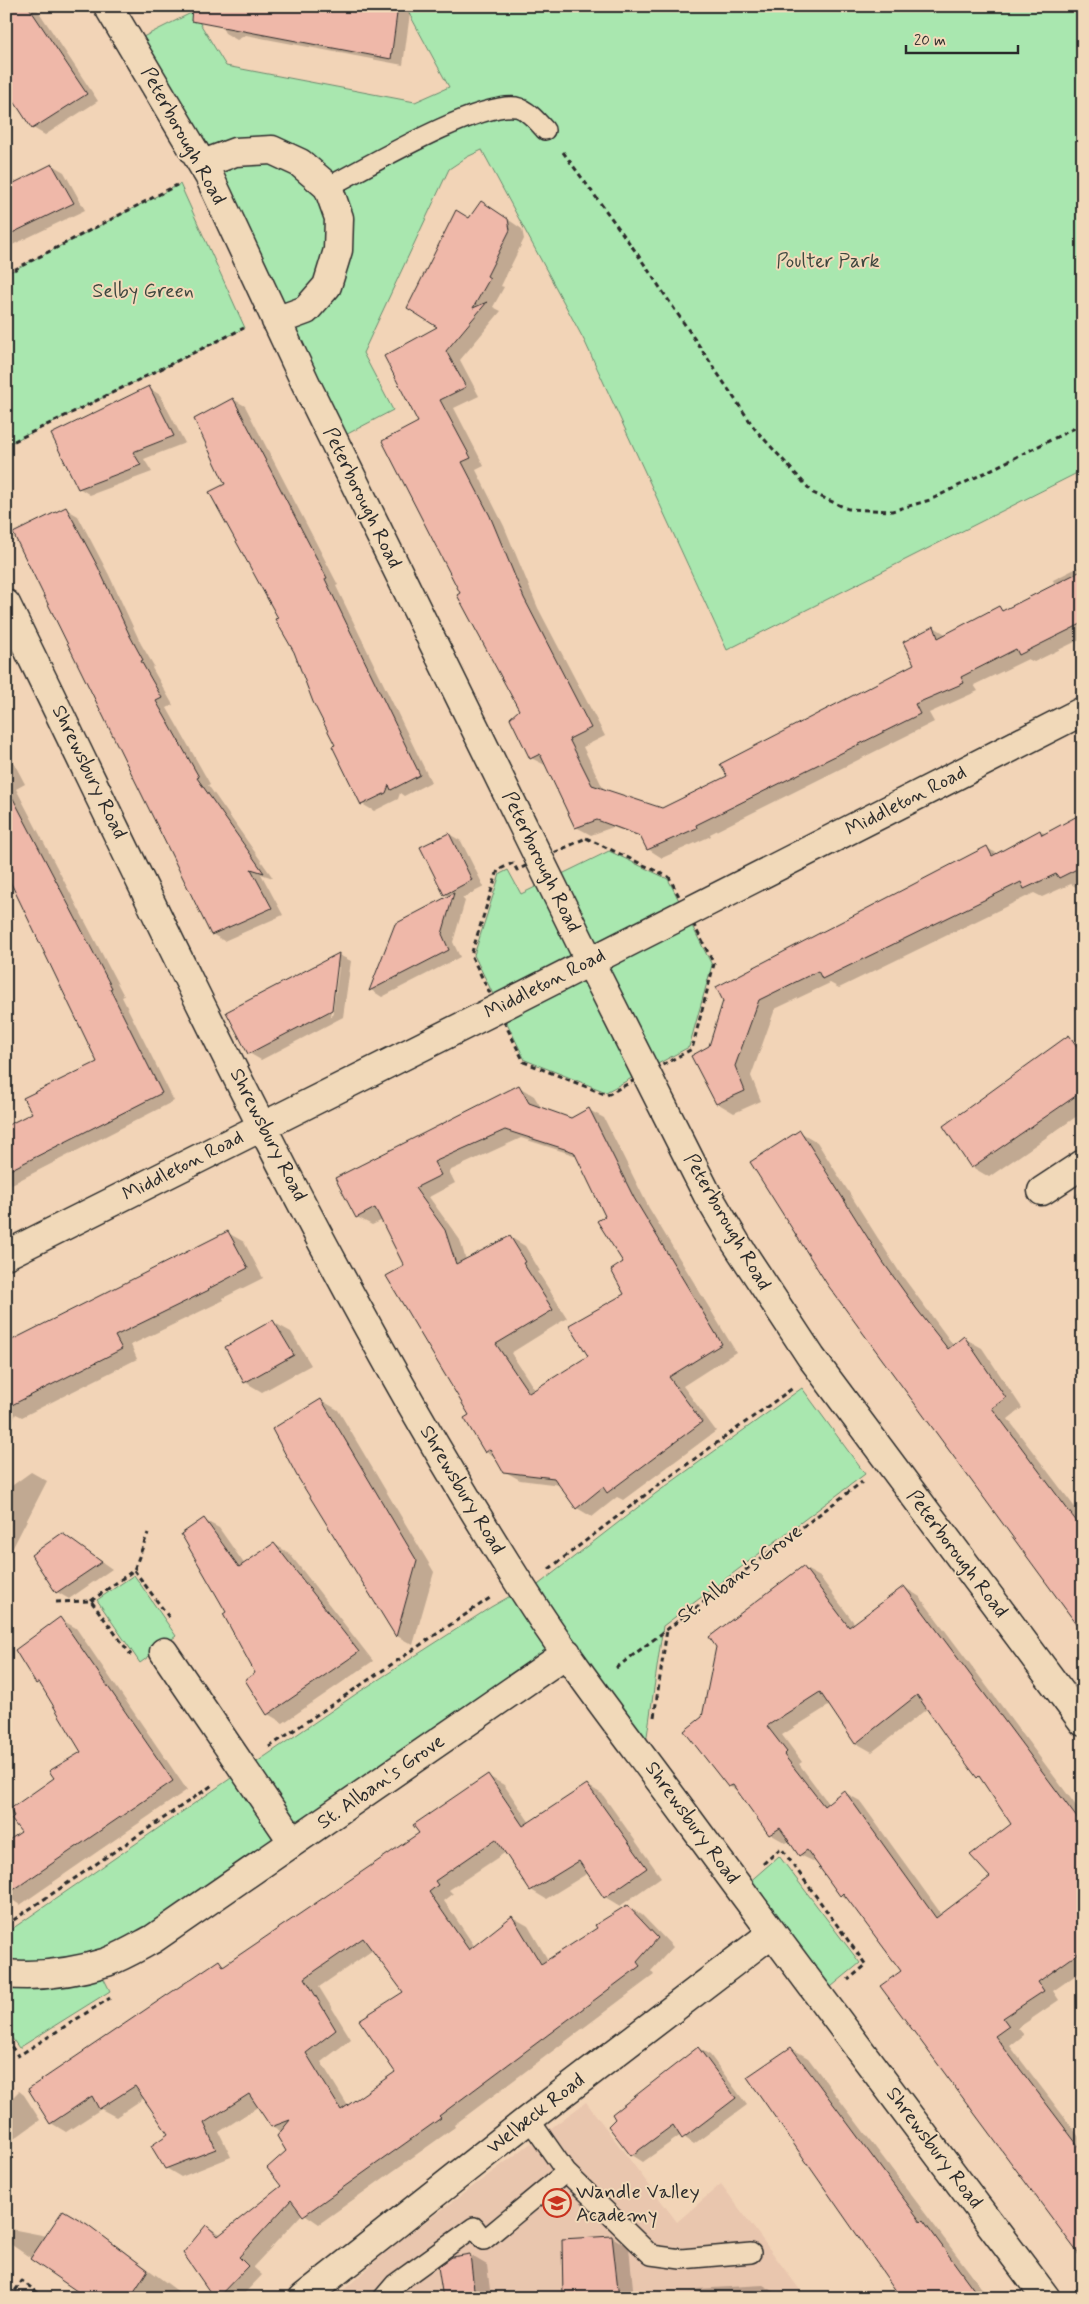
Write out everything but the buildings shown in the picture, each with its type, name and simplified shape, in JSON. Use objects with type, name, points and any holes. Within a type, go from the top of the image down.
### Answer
[{"type":"street","name":"Peterborough Road","points":[[108,6],[206,170],[276,321],[590,962],[707,1194],[760,1280],[820,1369],[1083,1722]]},
{"type":"street","points":[[206,170],[235,152],[272,150],[300,163],[328,188],[339,218],[338,250],[327,286],[306,310],[276,321]]},
{"type":"street","name":"Shrewsbury Road","points":[[6,604],[263,1126],[348,1292],[411,1406],[522,1588],[591,1687],[772,1933],[1046,2298]]},
{"type":"street","name":"Middleton Road","points":[[6,1255],[590,962],[1083,711]]},
{"type":"street","points":[[1042,1191],[1083,1164]]},
{"type":"street","points":[[164,1652],[293,1842]]},
{"type":"street","name":"St. Alban's Grove","points":[[6,1974],[20,1976],[66,1972],[101,1963],[153,1939],[567,1653]]},
{"type":"street","name":"Welbeck Road","points":[[311,2295],[529,2119],[772,1933]]},
{"type":"lane","points":[[328,188],[462,119],[492,109],[516,107],[532,116],[546,130]]},
{"type":"lane","points":[[529,2119],[566,2172],[651,2255],[681,2259],[751,2253]]},
{"type":"lane","points":[[383,2298],[395,2284],[474,2227],[484,2240],[566,2172]]},
{"type":"path","points":[[546,130],[636,252],[755,429],[813,493],[848,509],[892,511],[930,500],[1083,424]]},
{"type":"path","points":[[6,274],[206,170]]},
{"type":"path","points":[[6,445],[245,328],[276,321]]},
{"type":"path","points":[[522,1588],[657,1486],[820,1369]]},
{"type":"path","name":"St. Alban's Grove","points":[[591,1687],[888,1462]]},
{"type":"path","points":[[56,1602],[91,1601],[134,1570],[148,1533]]},
{"type":"path","points":[[91,1601],[141,1668],[184,1638],[134,1570]]},
{"type":"path","points":[[646,1762],[667,1630]]},
{"type":"path","points":[[737,1885],[782,1848],[866,1965],[823,2000]]},
{"type":"path","points":[[6,2039],[18,2056],[117,1994],[101,1963]]},
{"type":"path","points":[[10,2298],[22,2281],[45,2298]]},
{"type":"shaded area","name":"Wandle Valley Academy","points":[[586,2102],[677,2222],[721,2184],[806,2298],[335,2298],[389,2249]]},
{"type":"green space","name":"Poulter Park","points":[[405,6],[1083,6],[1083,470],[727,650],[585,342],[482,150],[449,169],[363,353],[393,410],[334,441],[131,43],[193,12],[226,66],[415,102],[449,87]]},
{"type":"green space","name":"Selby Green","points":[[180,184],[245,328],[6,445],[6,274]]},
{"type":"green space","points":[[609,851],[668,879],[712,965],[689,1047],[606,1092],[525,1060],[474,955],[500,874],[508,870],[521,894]]},
{"type":"green space","points":[[802,1388],[865,1474],[663,1626],[646,1743],[534,1588],[655,1494]]},
{"type":"green space","points":[[134,1575],[176,1636],[140,1663],[97,1600]]},
{"type":"green space","points":[[514,1594],[550,1652],[298,1831],[251,1766],[356,1694]]},
{"type":"green space","points":[[237,1774],[284,1840],[106,1954],[6,1966],[6,1933]]},
{"type":"green space","points":[[779,1856],[860,1963],[826,1991],[747,1884]]},
{"type":"green space","points":[[100,1971],[110,1991],[19,2048],[6,2030],[6,1982]]},
{"type":"place","name":"Wandle Valley Academy","points":[[557,2203]]}]
